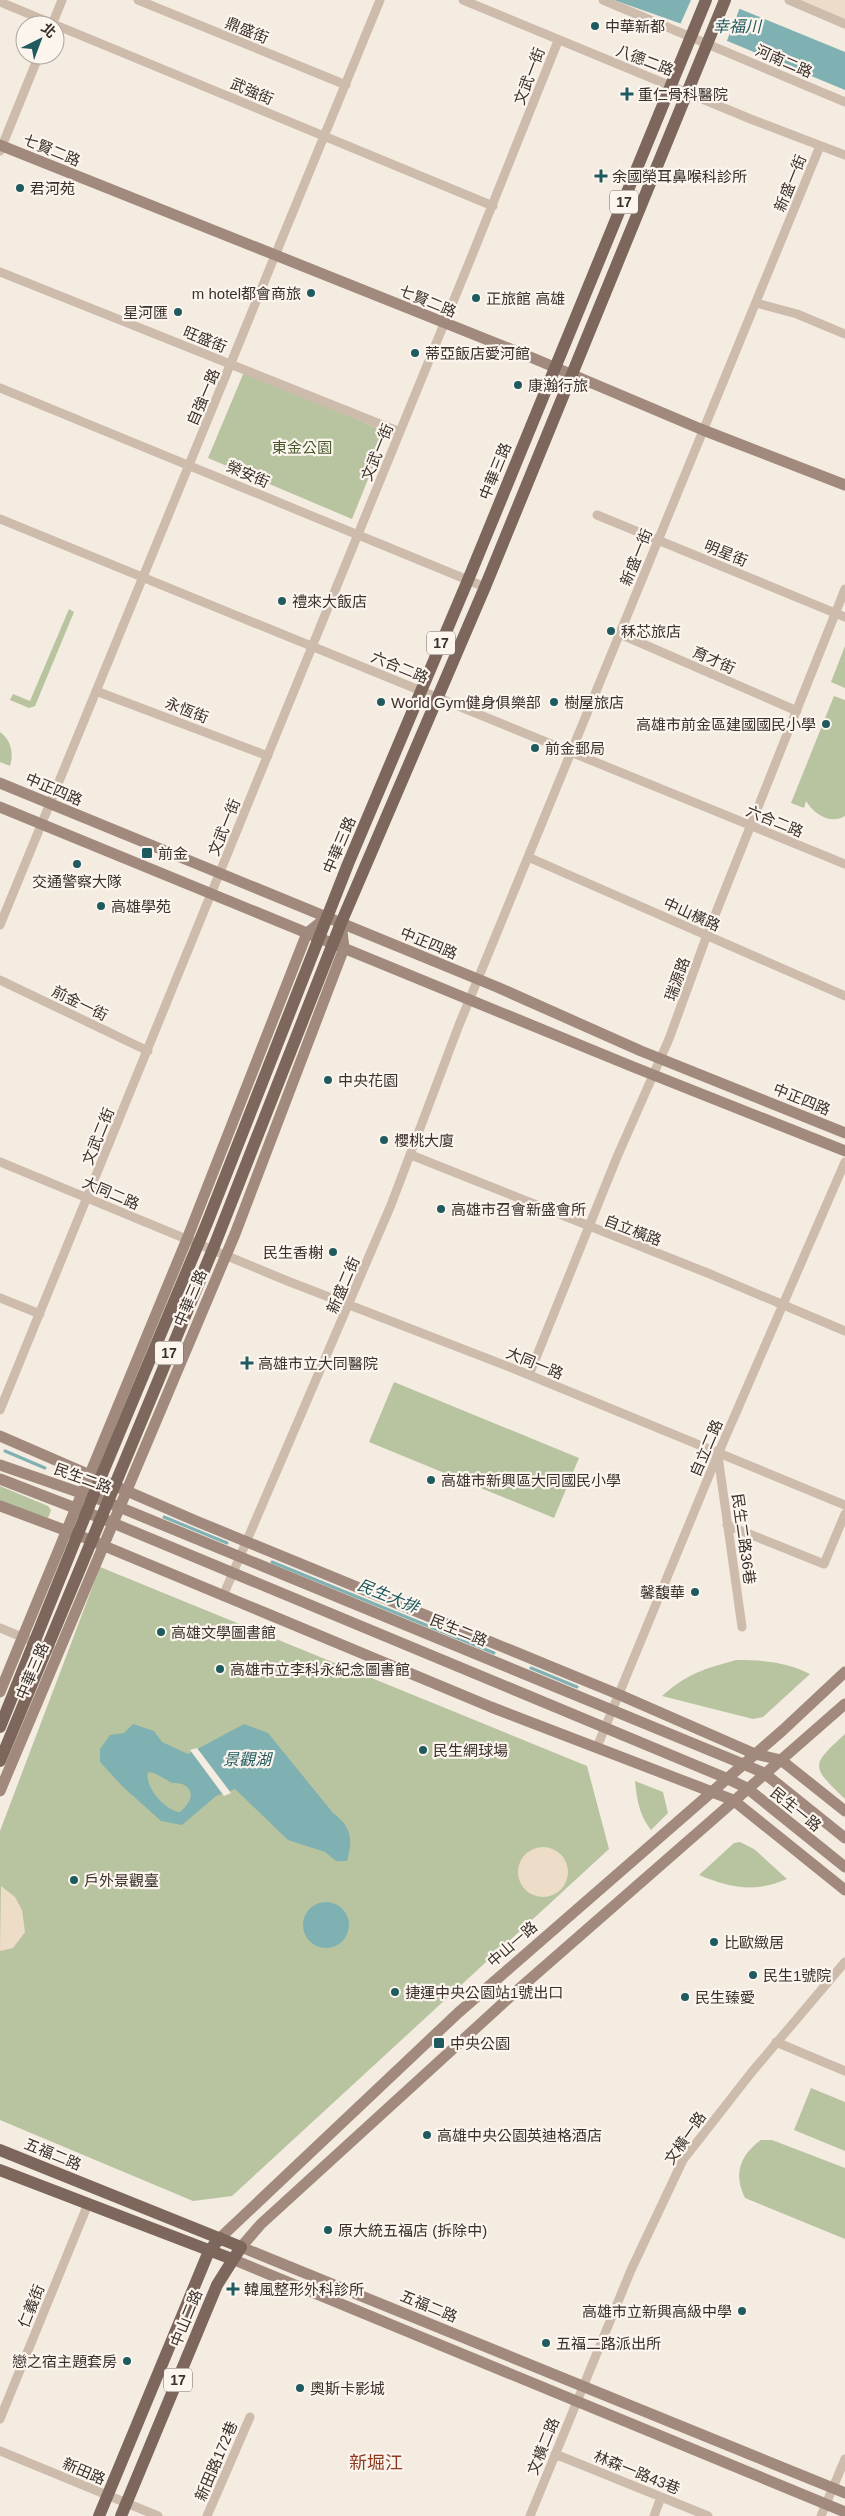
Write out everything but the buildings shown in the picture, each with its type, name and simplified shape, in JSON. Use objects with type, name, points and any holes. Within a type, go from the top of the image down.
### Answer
[{"type":"main road","name":"17","points":[[691,36],[706,0]]},
{"type":"main road","name":"17","points":[[707,44],[725,0]]},
{"type":"main road","name":"中華三路","points":[[0,1761],[78,1535],[93,1497],[94,1477],[199,1244],[327,917],[468,580],[691,36]]},
{"type":"main road","name":"中華三路","points":[[0,1727],[92,1541],[113,1485],[213,1249],[338,945],[340,923],[485,587],[689,92],[707,44]]},
{"type":"main road","name":"五福二路","points":[[0,2150],[241,2247]]},
{"type":"main road","points":[[0,2170],[232,2259]]},
{"type":"main road","name":"中山一路","points":[[209,2251],[220,2238]]},
{"type":"main road","name":"中山二路","points":[[121,2516],[217,2285],[241,2247]]},
{"type":"main road","name":"中山二路","points":[[99,2516],[209,2251]]},
{"type":"street","points":[[56,15],[62,0]]},
{"type":"street","name":"鼎盛街","points":[[138,0],[346,86]]},
{"type":"street","name":"自強一路","points":[[0,925],[40,823],[277,256],[380,0]]},
{"type":"street","name":"八德二路","points":[[463,0],[558,41],[689,92],[752,120],[845,155]]},
{"type":"street","name":"河南二路","points":[[603,0],[845,102]]},
{"type":"street","points":[[789,0],[845,24]]},
{"type":"street","name":"武強街","points":[[0,2],[31,15]]},
{"type":"street","name":"武強街","points":[[65,29],[493,206]]},
{"type":"street","name":"文武一街","points":[[220,873],[493,206],[558,41]]},
{"type":"street","points":[[1,147],[35,65]]},
{"type":"street","name":"新盛一街","points":[[478,980],[820,146]]},
{"type":"street","name":"七賢二路","points":[[1,147],[277,256],[703,430],[845,485]]},
{"type":"street","name":"旺盛街","points":[[0,272],[400,432]]},
{"type":"street","points":[[756,303],[797,314],[845,334]]},
{"type":"street","name":"榮安街","points":[[0,388],[485,587]]},
{"type":"street","name":"明星街","points":[[597,515],[841,615]]},
{"type":"street","name":"六合二路","points":[[0,519],[845,864]]},
{"type":"street","name":"瑞源路","points":[[529,1375],[653,1076],[707,935],[797,712],[841,615],[845,589]]},
{"type":"street","name":"育才街","points":[[620,634],[797,712]]},
{"type":"street","name":"永恆街","points":[[96,691],[268,756]]},
{"type":"street","name":"中正四路","points":[[0,783],[327,917],[660,1058],[845,1133]]},
{"type":"street","points":[[0,807],[653,1076],[845,1151]]},
{"type":"street","name":"中山橫路","points":[[528,857],[845,996]]},
{"type":"street","name":"文武二街","points":[[0,1410],[220,873]]},
{"type":"street","name":"中華三路","points":[[0,1791],[40,1645],[65,1530],[81,1492],[94,1477],[269,1023],[307,933],[327,917]]},
{"type":"street","name":"中華三路","points":[[0,1692],[40,1645],[104,1546],[114,1524],[226,1255],[338,945]]},
{"type":"street","name":"前金一街","points":[[0,980],[148,1051]]},
{"type":"street","name":"新盛二街","points":[[223,1596],[349,1305],[411,1155],[478,980]]},
{"type":"street","name":"自立橫路","points":[[411,1155],[845,1331]]},
{"type":"street","name":"大同二路","points":[[0,1162],[213,1249]]},
{"type":"street","name":"自立二路","points":[[597,1747],[718,1454],[845,1162]]},
{"type":"street","name":"大同一路","points":[[213,1249],[349,1305],[529,1375],[845,1505]]},
{"type":"street","points":[[0,1298],[40,1314]]},
{"type":"street","name":"民生一路","points":[[0,1436],[246,1542],[620,1695],[755,1754],[781,1760],[845,1811]]},
{"type":"street","name":"民生二路36巷","points":[[718,1454],[742,1627]]},
{"type":"street","name":"民生二路","points":[[0,1465],[106,1502],[764,1773]]},
{"type":"street","name":"民生二路","points":[[0,1479],[101,1518],[726,1778]]},
{"type":"street","points":[[0,1506],[78,1535],[491,1707],[733,1800],[845,1890]]},
{"type":"street","points":[[727,1525],[824,1564],[845,1514]]},
{"type":"street","points":[[0,1628],[40,1645]]},
{"type":"street","name":"中山一路","points":[[220,2238],[458,2013],[755,1754],[845,1672]]},
{"type":"street","points":[[241,2247],[261,2224],[506,2001],[733,1800],[845,1704]]},
{"type":"street","name":"民生一路","points":[[764,1773],[845,1838]]},
{"type":"street","name":"民生一路","points":[[726,1778],[747,1788],[845,1867]]},
{"type":"street","name":"文橫一路","points":[[582,2387],[653,2221],[683,2160],[776,2042],[845,1962]]},
{"type":"street","points":[[776,2042],[844,2069]]},
{"type":"street","name":"仁義街","points":[[0,2418],[88,2204]]},
{"type":"street","name":"五福二路","points":[[241,2247],[845,2493]]},
{"type":"street","points":[[232,2259],[845,2512]]},
{"type":"street","name":"文橫二路","points":[[530,2516],[582,2387]]},
{"type":"street","name":"新田路172巷","points":[[207,2516],[250,2417]]},
{"type":"street","name":"新田路","points":[[0,2451],[158,2516]]},
{"type":"street","name":"林森一路43巷","points":[[555,2454],[708,2516]]},
{"type":"street","points":[[821,2516],[845,2459]]},
{"type":"street","points":[[654,2516],[661,2497]]},
{"type":"green space","name":"東金公園","points":[[244,372],[387,432],[352,519],[208,458]]},
{"type":"green space","points":[[69,609],[74,612],[35,706],[29,708],[10,700],[13,694],[30,701]]},
{"type":"green space","points":[[845,646],[845,688],[831,682]]},
{"type":"green space","points":[[834,696],[845,700],[845,816],[828,819],[813,810],[806,801],[804,808],[791,803]]},
{"type":"green space","points":[[0,732],[7,739],[11,747],[10,766],[0,762]]},
{"type":"green space","points":[[394,1382],[579,1458],[554,1518],[369,1442]]},
{"type":"green space","points":[[0,1486],[48,1506],[51,1510],[48,1518],[0,1501]]},
{"type":"green space","name":"中央公園","points":[[100,1567],[587,1766],[609,1849],[232,2196],[193,2201],[0,2120],[0,1831]]},
{"type":"green space","points":[[736,1660],[774,1662],[810,1674],[763,1717],[753,1719],[662,1696],[688,1677]]},
{"type":"green space","points":[[845,1734],[845,1799],[826,1779],[819,1766],[825,1753]]},
{"type":"green space","points":[[635,1781],[663,1792],[668,1813],[651,1830],[641,1813]]},
{"type":"green space","points":[[740,1842],[754,1849],[787,1879],[764,1886],[743,1887],[721,1883],[699,1875],[734,1843]]},
{"type":"green space","points":[[811,2088],[845,2102],[845,2151],[794,2130]]},
{"type":"green space","points":[[761,2140],[772,2140],[845,2168],[845,2239],[745,2198],[739,2181],[739,2173],[748,2152]]},
{"type":"shaded area","points":[[796,0],[845,0],[845,24]]},
{"type":"shaded area","points":[[538,1847],[548,1847],[561,1854],[568,1867],[568,1877],[561,1890],[548,1897],[538,1897],[529,1893],[522,1886],[518,1877],[518,1867],[522,1858],[529,1851]]},
{"type":"shaded area","points":[[1,1886],[15,1897],[22,1910],[25,1932],[13,1948],[0,1951]]},
{"type":"water","name":"幸福川","points":[[614,0],[718,0],[845,52],[845,90],[713,35]]},
{"type":"water","name":"景觀湖","points":[[133,1724],[154,1731],[162,1742],[188,1754],[244,1724],[268,1733],[333,1813],[344,1823],[350,1840],[347,1861],[336,1861],[325,1852],[288,1840],[235,1789],[216,1796],[182,1825],[161,1821],[122,1786],[100,1762],[100,1749],[110,1735],[124,1733]],"holes":[[[148,1772],[172,1783],[182,1784],[190,1790],[189,1802],[180,1812],[174,1811],[157,1797],[149,1784]]]},
{"type":"water","points":[[331,1902],[343,1908],[348,1916],[348,1934],[343,1942],[335,1947],[321,1948],[309,1942],[304,1934],[303,1920],[309,1908],[317,1903]]},
{"type":"pier","points":[[691,0],[725,0],[741,5],[726,43],[679,27]]},
{"type":"pier","points":[[197,1748],[231,1793],[224,1796],[190,1750]]},
{"type":"waterway","name":"民生大排","points":[[5,1451],[45,1468]]},
{"type":"waterway","name":"民生大排","points":[[164,1517],[227,1543]]},
{"type":"waterway","name":"民生大排","points":[[272,1562],[494,1653]]},
{"type":"waterway","name":"民生大排","points":[[531,1668],[577,1687]]},
{"type":"place","name":"中華新都","points":[[595,26]]},
{"type":"place","name":"重仁骨科醫院","points":[[627,94]]},
{"type":"place","name":"余國榮耳鼻喉科診所","points":[[601,176]]},
{"type":"place","name":"君河苑","points":[[20,188]]},
{"type":"place","name":"m hotel都會商旅","points":[[311,293]]},
{"type":"place","name":"正旅館 高雄","points":[[476,298]]},
{"type":"place","name":"星河匯","points":[[178,312]]},
{"type":"place","name":"蒂亞飯店愛河館","points":[[415,353]]},
{"type":"place","name":"康瀚行旅","points":[[518,385]]},
{"type":"place","name":"禮來大飯店","points":[[282,601]]},
{"type":"place","name":"秝芯旅店","points":[[611,631]]},
{"type":"place","name":"World Gym健身俱樂部","points":[[381,702]]},
{"type":"place","name":"樹屋旅店","points":[[554,702]]},
{"type":"place","name":"高雄市前金區建國國民小學","points":[[826,724]]},
{"type":"place","name":"前金郵局","points":[[535,748]]},
{"type":"place","name":"前金","points":[[147,853]]},
{"type":"place","name":"交通警察大隊","points":[[77,864]]},
{"type":"place","name":"高雄學苑","points":[[101,906]]},
{"type":"place","name":"中央花園","points":[[328,1080]]},
{"type":"place","name":"櫻桃大廈","points":[[384,1140]]},
{"type":"place","name":"高雄市召會新盛會所","points":[[441,1209]]},
{"type":"place","name":"民生香榭","points":[[333,1252]]},
{"type":"place","name":"高雄市立大同醫院","points":[[247,1363]]},
{"type":"place","name":"高雄市新興區大同國民小學","points":[[431,1480]]},
{"type":"place","name":"馨馥華","points":[[695,1592]]},
{"type":"place","name":"高雄文學圖書館","points":[[161,1632]]},
{"type":"place","name":"高雄市立李科永紀念圖書館","points":[[220,1669]]},
{"type":"place","name":"民生網球場","points":[[423,1750]]},
{"type":"place","name":"戶外景觀臺","points":[[74,1880]]},
{"type":"place","name":"比歐緻居","points":[[714,1942]]},
{"type":"place","name":"民生1號院","points":[[753,1975]]},
{"type":"place","name":"捷運中央公園站1號出口","points":[[395,1992]]},
{"type":"place","name":"民生臻愛","points":[[685,1997]]},
{"type":"place","name":"中央公園","points":[[439,2043]]},
{"type":"place","name":"高雄中央公園英迪格酒店","points":[[427,2135]]},
{"type":"place","name":"原大統五福店 (拆除中)","points":[[328,2230]]},
{"type":"place","name":"韓風整形外科診所","points":[[233,2289]]},
{"type":"place","name":"高雄市立新興高級中學","points":[[742,2311]]},
{"type":"place","name":"五福二路派出所","points":[[546,2343]]},
{"type":"place","name":"戀之宿主題套房","points":[[127,2361]]},
{"type":"place","name":"奧斯卡影城","points":[[300,2388]]},
{"type":"district","name":"新堀江","points":[[376,2463]]}]
